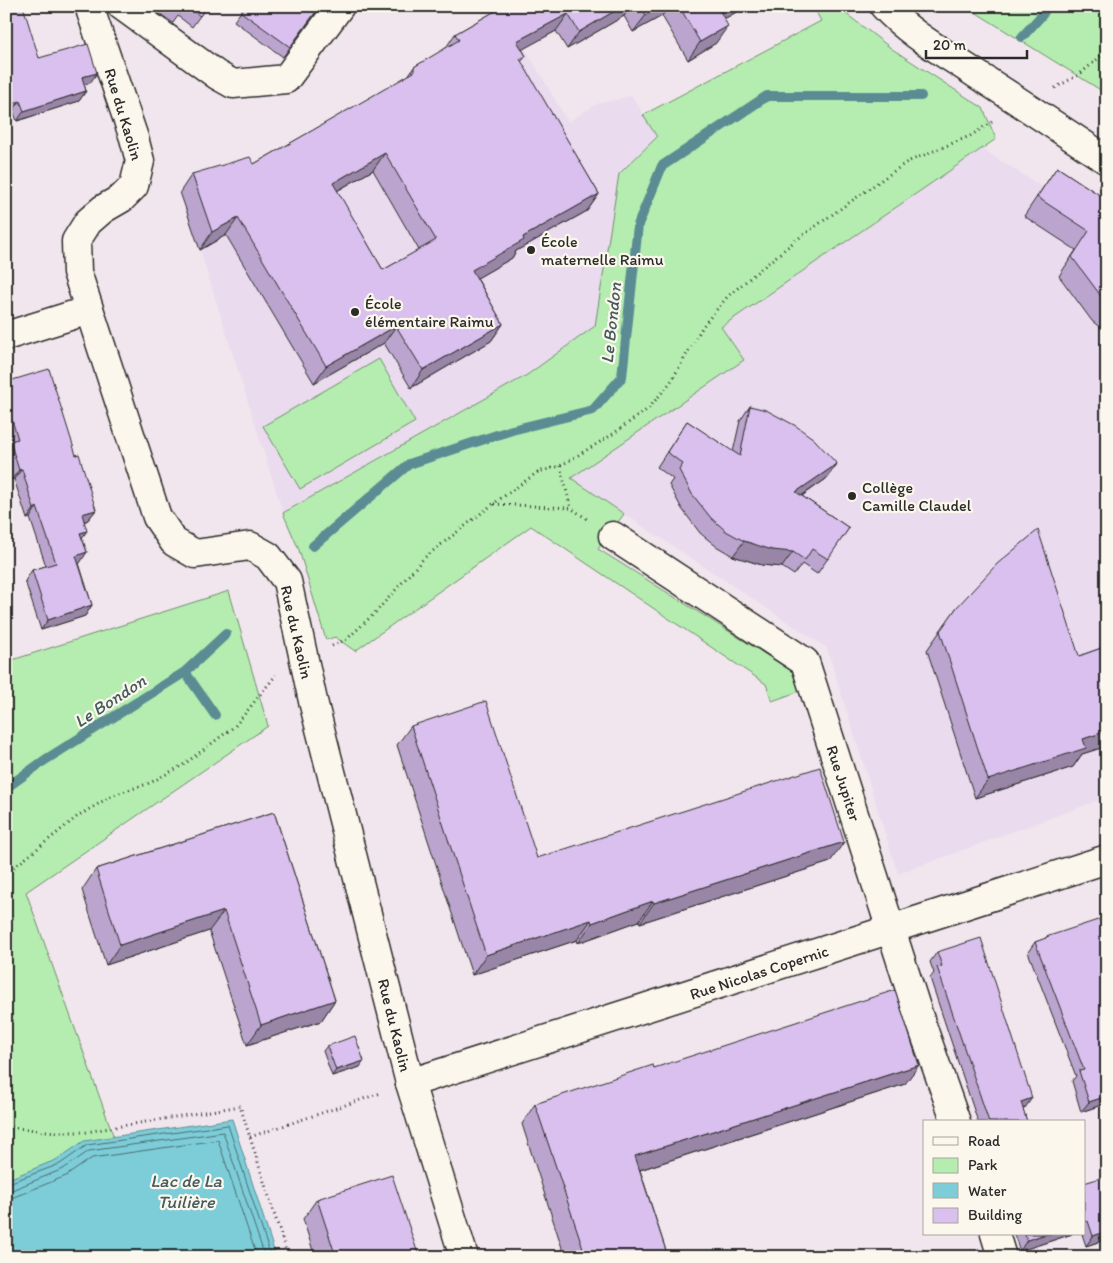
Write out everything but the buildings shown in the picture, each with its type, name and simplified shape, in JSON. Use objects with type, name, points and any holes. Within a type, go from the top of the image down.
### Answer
[{"type":"street","points":[[122,6],[217,75],[233,84],[286,79],[340,6]]},
{"type":"street","points":[[884,6],[894,17],[930,44],[1107,160]]},
{"type":"street","name":"Rue du Kaolin","points":[[88,8],[134,138],[140,162],[134,186],[122,198],[103,209],[88,222],[76,241],[77,272],[157,517],[174,542],[195,554],[250,546],[268,556],[288,581],[303,661],[410,1083],[464,1257]]},
{"type":"street","points":[[6,336],[89,310]]},
{"type":"street","name":"Rue Jupiter","points":[[613,536],[805,662],[920,1020],[955,1120]]},
{"type":"street","name":"Rue Nicolas Copernic","points":[[410,1083],[1107,859]]},
{"type":"street","points":[[996,1236],[1002,1257]]},
{"type":"path","points":[[6,874],[78,816],[113,795],[150,783],[182,765],[236,726],[268,683],[281,670],[347,638],[375,613],[424,558],[493,504],[538,472],[560,466],[610,436],[648,410],[670,383],[703,326],[728,296],[796,240],[907,162],[970,136],[995,121],[1018,100],[1080,74],[1107,51]]},
{"type":"path","points":[[560,466],[571,508]]},
{"type":"path","points":[[493,504],[571,508],[613,536]]},
{"type":"path","points":[[250,1137],[410,1083]]},
{"type":"path","points":[[6,1127],[57,1132],[86,1132],[240,1106],[288,1257]]},
{"type":"shaded area","points":[[504,12],[568,122],[597,104],[632,96],[657,137],[619,174],[595,326],[527,375],[283,513],[180,192],[237,175],[402,90]]},
{"type":"shaded area","name":"Collège Camille Claudel","points":[[982,149],[1107,228],[1107,797],[898,874],[827,648],[570,478],[744,360],[721,327]]},
{"type":"green space","points":[[813,6],[836,6],[892,49],[983,108],[996,139],[721,327],[744,360],[571,478],[624,514],[598,549],[792,671],[800,691],[772,701],[766,684],[531,526],[355,651],[335,637],[326,640],[299,550],[283,513],[527,375],[595,326],[619,174],[657,137],[643,115],[821,21]]},
{"type":"green space","points":[[967,6],[1107,6],[1107,94],[967,7]]},
{"type":"green space","points":[[379,359],[415,422],[300,489],[263,426]]},
{"type":"green space","points":[[229,591],[268,726],[26,892],[157,1257],[6,1257],[6,662]]},
{"type":"water","name":"Lac de La Tuilière","points":[[232,1119],[276,1257],[6,1257],[6,1180],[58,1159],[84,1141]]},
{"type":"waterway","name":"Le Bondon","points":[[1022,37],[1042,15],[1047,6]]},
{"type":"waterway","name":"Le Bondon","points":[[313,546],[409,464],[512,430],[593,410],[622,377],[638,225],[662,166],[767,96],[921,96]]},
{"type":"waterway","name":"Le Bondon","points":[[6,788],[45,760],[185,672],[226,634]]},
{"type":"waterway","points":[[185,672],[215,715]]},
{"type":"place","name":"École maternelle Raimu","points":[[531,250]]},
{"type":"place","name":"École élémentaire Raimu","points":[[355,312]]},
{"type":"place","name":"Collège Camille Claudel","points":[[852,496]]}]
